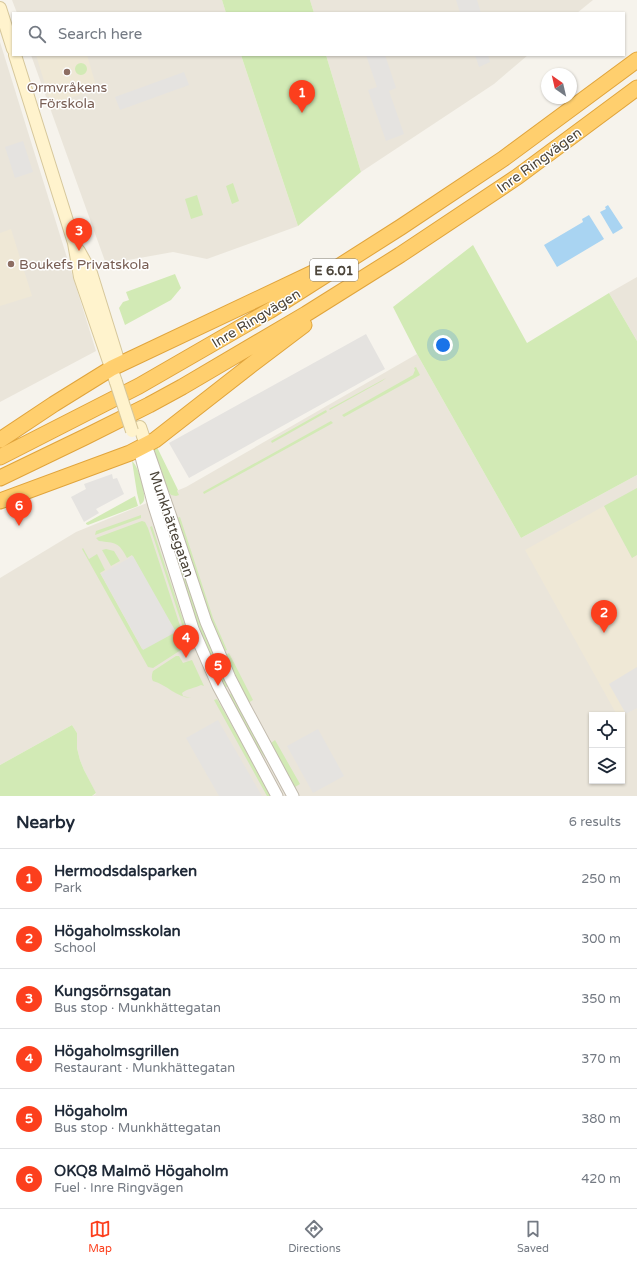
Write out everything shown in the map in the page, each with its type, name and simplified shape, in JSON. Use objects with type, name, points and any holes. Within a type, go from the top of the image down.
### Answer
[{"type":"highway","name":"Inre Ringvägen","points":[[0,457],[119,378],[269,311],[401,227],[503,159],[637,60]]},
{"type":"highway","name":"Inre Ringvägen","points":[[0,478],[99,431],[182,387],[306,314],[400,255],[518,177],[637,88]]},
{"type":"highway","points":[[0,440],[54,404],[119,378],[281,289],[401,227]]},
{"type":"highway","points":[[0,501],[130,453],[154,440],[251,364],[400,255]]},
{"type":"main road","points":[[1,11],[12,45]]},
{"type":"main road","points":[[15,56],[74,243],[91,273],[119,378],[142,447]]},
{"type":"main road","points":[[119,378],[136,429]]},
{"type":"street","name":"Munkhättegatan","points":[[142,447],[158,521],[193,628],[218,686],[277,796]]},
{"type":"street","name":"Munkhättegatan","points":[[142,447],[171,517],[206,622],[239,696],[293,796]]},
{"type":"shaded area","points":[[12,0],[222,0],[226,12],[17,12]]},
{"type":"shaded area","points":[[310,0],[593,0],[578,12],[314,12]]},
{"type":"shaded area","points":[[456,0],[477,0],[481,12],[460,12]]},
{"type":"shaded area","points":[[0,42],[96,351],[0,402]]},
{"type":"shaded area","points":[[31,56],[241,56],[298,226],[207,259],[173,252],[106,264]]},
{"type":"shaded area","name":"Ormvråkens Förskola","points":[[36,56],[87,56],[97,89],[51,104]]},
{"type":"shaded area","points":[[326,56],[527,56],[494,84],[361,172]]},
{"type":"shaded area","points":[[366,56],[385,56],[396,88],[389,91],[404,134],[386,141],[368,90],[377,87]]},
{"type":"shaded area","points":[[475,56],[488,56],[490,62],[479,67]]},
{"type":"shaded area","points":[[184,72],[189,85],[120,110],[115,97]]},
{"type":"shaded area","points":[[23,141],[33,172],[15,178],[5,147]]},
{"type":"shaded area","name":"Boukefs Privatskola","points":[[11,229],[32,296],[0,306],[0,233]]},
{"type":"shaded area","points":[[637,277],[637,341],[609,293]]},
{"type":"shaded area","points":[[366,334],[385,369],[189,478],[169,443]]},
{"type":"shaded area","points":[[417,354],[521,538],[637,475],[637,796],[92,796],[96,794],[80,760],[77,748],[77,733],[72,725],[0,765],[0,578],[76,532],[186,487]]},
{"type":"shaded area","points":[[112,474],[113,479],[117,478],[124,494],[96,509],[99,513],[84,522],[71,497],[86,489],[84,484]]},
{"type":"shaded area","points":[[604,506],[632,558],[637,555],[637,708],[625,714],[625,712],[615,712],[525,550]]},
{"type":"shaded area","points":[[133,556],[176,632],[143,650],[101,574]]},
{"type":"shaded area","points":[[637,667],[637,708],[626,714],[609,684]]},
{"type":"shaded area","points":[[218,720],[262,796],[219,796],[186,738]]},
{"type":"shaded area","points":[[318,729],[344,776],[313,793],[287,746]]},
{"type":"green space","points":[[222,0],[310,0],[314,12],[226,12]]},
{"type":"green space","points":[[241,56],[326,56],[361,172],[298,226]]},
{"type":"green space","points":[[79,63],[83,63],[87,69],[83,75],[79,75],[75,71],[75,67]]},
{"type":"green space","points":[[233,183],[239,201],[232,204],[226,186]]},
{"type":"green space","points":[[197,195],[203,215],[191,219],[185,199]]},
{"type":"green space","points":[[473,245],[527,343],[609,293],[637,341],[637,475],[521,538],[417,354],[393,307]]},
{"type":"green space","points":[[175,274],[181,288],[171,300],[125,325],[119,308],[123,302],[129,300],[126,292]]},
{"type":"green space","points":[[416,367],[420,375],[344,417],[342,415],[413,375],[415,370],[414,368]]},
{"type":"green space","points":[[386,378],[330,410],[329,409]]},
{"type":"green space","points":[[326,410],[327,412],[272,443],[271,441]]},
{"type":"green space","points":[[331,421],[333,423],[204,494],[203,492]]},
{"type":"green space","points":[[155,443],[179,495],[171,495],[165,486],[153,451]]},
{"type":"green space","points":[[132,461],[139,473],[143,485],[144,500],[140,505],[137,493]]},
{"type":"green space","points":[[637,488],[637,555],[632,558],[604,506]]},
{"type":"green space","points":[[135,496],[138,506],[88,525],[86,524],[86,523]]},
{"type":"green space","points":[[141,515],[141,518],[95,535],[96,531]]},
{"type":"green space","points":[[180,517],[213,618],[227,650],[223,652],[177,518]]},
{"type":"green space","points":[[167,520],[203,625],[228,686],[223,689],[196,627],[162,522]]},
{"type":"green space","points":[[142,521],[145,522],[148,528],[186,644],[184,648],[153,668],[148,667],[82,549],[83,548],[89,559],[97,554],[105,570],[100,573],[142,649],[174,631],[132,555],[127,558],[122,549],[116,544],[99,541],[96,538]]},
{"type":"green space","points":[[152,526],[191,644],[189,646],[150,527]]},
{"type":"green space","points":[[106,549],[114,551],[120,561],[111,566],[102,550]]},
{"type":"green space","points":[[229,653],[253,700],[248,703],[225,656]]},
{"type":"green space","points":[[176,656],[179,656],[183,663],[192,660],[204,686],[201,685],[186,690],[182,693],[183,696],[153,681],[153,671]]},
{"type":"green space","points":[[232,693],[267,757],[265,758],[248,733],[227,696]]},
{"type":"green space","points":[[217,699],[272,796],[267,796],[214,700]]},
{"type":"green space","points":[[72,725],[77,733],[77,748],[80,760],[96,793],[92,796],[0,796],[0,765]]},
{"type":"green space","points":[[275,740],[300,784],[295,787],[271,743]]},
{"type":"water","points":[[608,205],[623,228],[613,234],[600,212],[606,209],[605,207]]},
{"type":"water","points":[[589,215],[604,239],[557,267],[544,245],[583,222],[582,219]]},
{"type":"place","name":"Ormvråkens Förskola","points":[[67,72]]},
{"type":"place","name":"Hermodsdalsparken","points":[[302,113]]},
{"type":"place","name":"Kungsörnsgatan","points":[[79,251]]},
{"type":"place","name":"Boukefs Privatskola","points":[[11,264]]},
{"type":"place","name":"OKQ8 Malmö Högaholm","points":[[19,526]]},
{"type":"place","name":"Högaholmsskolan","points":[[604,633]]},
{"type":"place","name":"Högaholmsgrillen","points":[[186,658]]},
{"type":"place","name":"Högaholm","points":[[218,686]]}]
